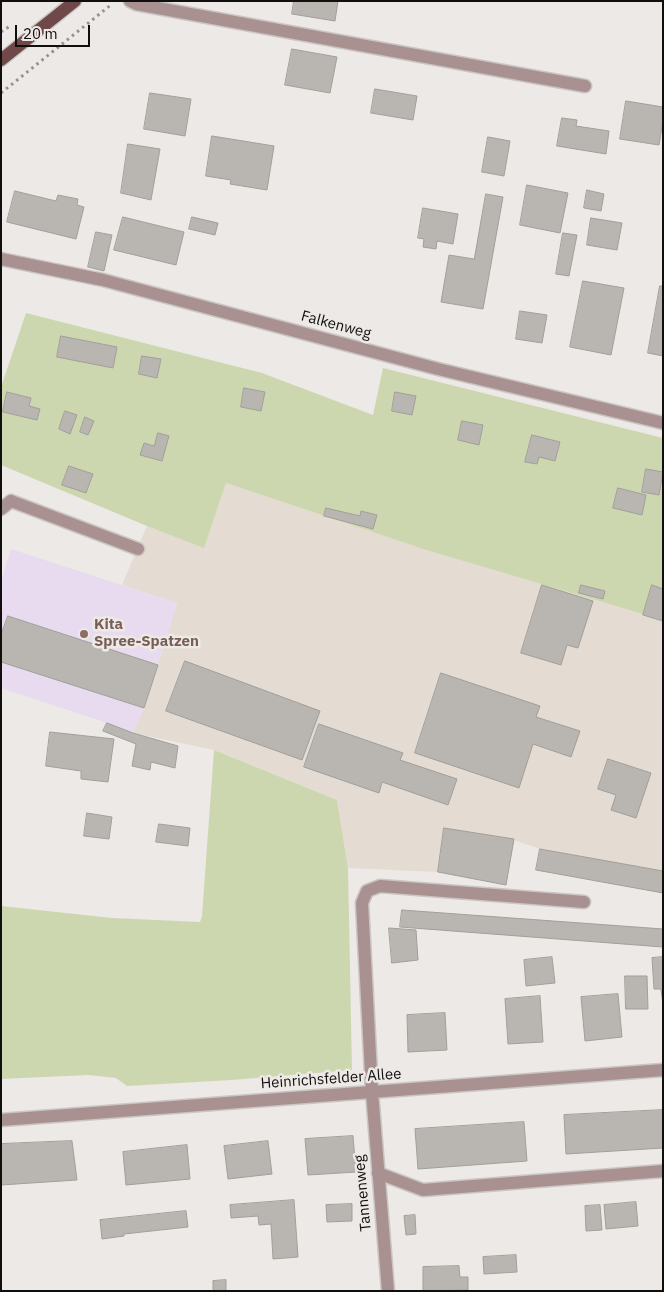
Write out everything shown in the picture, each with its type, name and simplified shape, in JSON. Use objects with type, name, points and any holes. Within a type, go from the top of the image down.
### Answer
[{"type":"main road","points":[[1,60],[75,1]]},
{"type":"street","points":[[130,1],[136,4],[585,86]]},
{"type":"street","name":"Falkenweg","points":[[1,259],[103,280],[438,369],[663,423]]},
{"type":"street","points":[[6,505],[138,549]]},
{"type":"street","name":"Tannenweg","points":[[388,1291],[372,1092],[362,903],[368,892],[380,886],[584,902]]},
{"type":"street","name":"Heinrichsfelder Allee","points":[[1,1120],[663,1070]]},
{"type":"street","points":[[378,1173],[423,1190],[663,1171]]},
{"type":"path","points":[[1,93],[115,1]]},
{"type":"shaded area","points":[[226,483],[426,550],[663,620],[663,871],[540,849],[514,840],[506,885],[438,872],[348,868],[337,800],[214,750],[133,733],[144,708],[177,603],[122,585],[147,526],[204,547]]},
{"type":"shaded area","name":"Kita Spree-Spatzen","points":[[11,549],[177,603],[144,708],[133,733],[1,688],[1,581]]},
{"type":"green space","points":[[26,313],[262,373],[373,415],[383,368],[663,438],[663,620],[426,550],[226,483],[204,548],[1,465],[1,387]]},
{"type":"green space","points":[[214,750],[337,800],[348,868],[352,1070],[127,1086],[116,1078],[88,1075],[1,1079],[1,906],[112,918],[200,922],[202,916]]},
{"type":"building","points":[[294,1],[338,1],[335,21],[292,14]]},
{"type":"building","points":[[292,49],[337,57],[330,93],[285,85]]},
{"type":"building","points":[[375,89],[417,96],[413,120],[371,113]]},
{"type":"building","points":[[150,93],[191,99],[185,136],[144,129]]},
{"type":"building","points":[[626,101],[663,107],[659,145],[620,139]]},
{"type":"building","points":[[562,118],[577,120],[576,126],[609,131],[606,154],[557,146]]},
{"type":"building","points":[[212,136],[274,146],[267,190],[230,184],[231,180],[206,176]]},
{"type":"building","points":[[488,137],[510,141],[504,176],[482,172]]},
{"type":"building","points":[[128,144],[160,149],[151,200],[121,193]]},
{"type":"building","points":[[527,185],[568,193],[560,233],[520,225]]},
{"type":"building","points":[[587,190],[604,194],[601,211],[584,208]]},
{"type":"building","points":[[15,191],[56,201],[58,195],[78,199],[77,205],[84,207],[76,239],[7,222]]},
{"type":"building","points":[[486,194],[503,197],[483,309],[441,302],[449,255],[474,259]]},
{"type":"building","points":[[423,208],[458,214],[453,244],[437,241],[436,249],[423,247],[424,239],[418,238]]},
{"type":"building","points":[[123,217],[184,232],[176,265],[114,250]]},
{"type":"building","points":[[192,217],[218,223],[215,235],[189,229]]},
{"type":"building","points":[[591,218],[622,223],[617,250],[587,245]]},
{"type":"building","points":[[96,232],[112,235],[104,271],[88,267]]},
{"type":"building","points":[[563,233],[577,235],[569,276],[556,274]]},
{"type":"building","points":[[583,281],[624,288],[611,355],[570,347]]},
{"type":"building","points":[[660,286],[663,286],[663,356],[648,353]]},
{"type":"building","points":[[520,311],[547,315],[542,343],[516,339]]},
{"type":"building","points":[[61,336],[117,347],[113,368],[57,357]]},
{"type":"building","points":[[142,356],[161,359],[157,378],[139,374]]},
{"type":"building","points":[[244,388],[265,392],[261,411],[241,407]]},
{"type":"building","points":[[7,392],[31,398],[29,406],[40,409],[37,420],[3,412]]},
{"type":"building","points":[[395,392],[416,396],[412,415],[392,411]]},
{"type":"building","points":[[65,411],[77,415],[70,434],[59,429]]},
{"type":"building","points":[[85,417],[94,421],[88,435],[80,432]]},
{"type":"building","points":[[462,421],[483,425],[479,445],[458,440]]},
{"type":"building","points":[[158,433],[169,436],[162,461],[140,455],[144,443],[154,446]]},
{"type":"building","points":[[532,435],[560,442],[555,461],[539,457],[537,464],[525,462]]},
{"type":"building","points":[[69,466],[93,474],[86,493],[62,485]]},
{"type":"building","points":[[646,469],[663,472],[659,495],[642,492]]},
{"type":"building","points":[[618,488],[646,495],[642,515],[613,508]]},
{"type":"building","points":[[326,508],[360,516],[361,511],[377,515],[373,529],[324,516]]},
{"type":"building","points":[[542,585],[593,601],[578,648],[567,645],[561,665],[521,653]]},
{"type":"building","points":[[581,585],[605,591],[603,599],[579,593]]},
{"type":"building","points":[[652,585],[663,589],[663,621],[643,615]]},
{"type":"building","points":[[8,616],[158,665],[144,708],[1,662],[1,635]]},
{"type":"building","points":[[185,661],[320,711],[302,760],[166,711]]},
{"type":"building","points":[[441,673],[540,706],[536,717],[580,731],[571,757],[533,744],[519,788],[415,753]]},
{"type":"building","points":[[107,723],[133,733],[178,746],[175,768],[151,762],[150,770],[132,766],[136,744],[103,731]]},
{"type":"building","points":[[319,724],[403,753],[400,760],[457,779],[448,805],[382,782],[379,793],[304,767]]},
{"type":"building","points":[[50,732],[114,739],[108,782],[81,779],[81,771],[46,766]]},
{"type":"building","points":[[608,759],[651,773],[636,818],[611,810],[616,795],[598,789]]},
{"type":"building","points":[[87,813],[112,817],[109,839],[84,836]]},
{"type":"building","points":[[159,824],[190,828],[188,846],[156,842]]},
{"type":"building","points":[[444,828],[514,839],[506,885],[438,872]]},
{"type":"building","points":[[540,849],[663,871],[663,893],[536,870]]},
{"type":"building","points":[[402,910],[663,929],[663,947],[400,927]]},
{"type":"building","points":[[389,928],[416,930],[418,960],[392,963]]},
{"type":"building","points":[[552,957],[555,983],[526,986],[524,960]]},
{"type":"building","points":[[663,957],[663,1005],[661,989],[654,989],[652,958]]},
{"type":"building","points":[[625,976],[647,976],[648,1009],[626,1009]]},
{"type":"building","points":[[618,994],[622,1037],[585,1041],[581,997]]},
{"type":"building","points":[[540,996],[543,1042],[508,1044],[505,999]]},
{"type":"building","points":[[445,1013],[447,1050],[408,1052],[407,1015]]},
{"type":"building","points":[[663,1110],[663,1148],[566,1154],[564,1115]]},
{"type":"building","points":[[524,1122],[527,1161],[418,1169],[415,1129]]},
{"type":"building","points":[[353,1136],[356,1172],[308,1175],[305,1139]]},
{"type":"building","points":[[72,1141],[77,1180],[1,1185],[1,1144]]},
{"type":"building","points":[[268,1141],[272,1174],[228,1179],[224,1146]]},
{"type":"building","points":[[187,1145],[190,1179],[126,1185],[123,1152]]},
{"type":"building","points":[[294,1200],[298,1257],[273,1259],[271,1224],[259,1225],[258,1216],[231,1218],[230,1205]]},
{"type":"building","points":[[636,1202],[638,1226],[606,1229],[604,1205]]},
{"type":"building","points":[[352,1204],[352,1221],[327,1222],[326,1205]]},
{"type":"building","points":[[600,1205],[602,1230],[586,1231],[585,1206]]},
{"type":"building","points":[[186,1211],[188,1227],[124,1234],[124,1236],[102,1239],[100,1220]]},
{"type":"building","points":[[415,1215],[416,1234],[406,1235],[404,1216]]},
{"type":"building","points":[[516,1255],[517,1272],[484,1274],[483,1257]]},
{"type":"building","points":[[459,1266],[460,1277],[468,1277],[468,1290],[423,1291],[423,1267]]},
{"type":"building","points":[[226,1280],[226,1291],[213,1291],[213,1281]]},
{"type":"place","name":"Kita Spree-Spatzen","points":[[84,634]]}]
